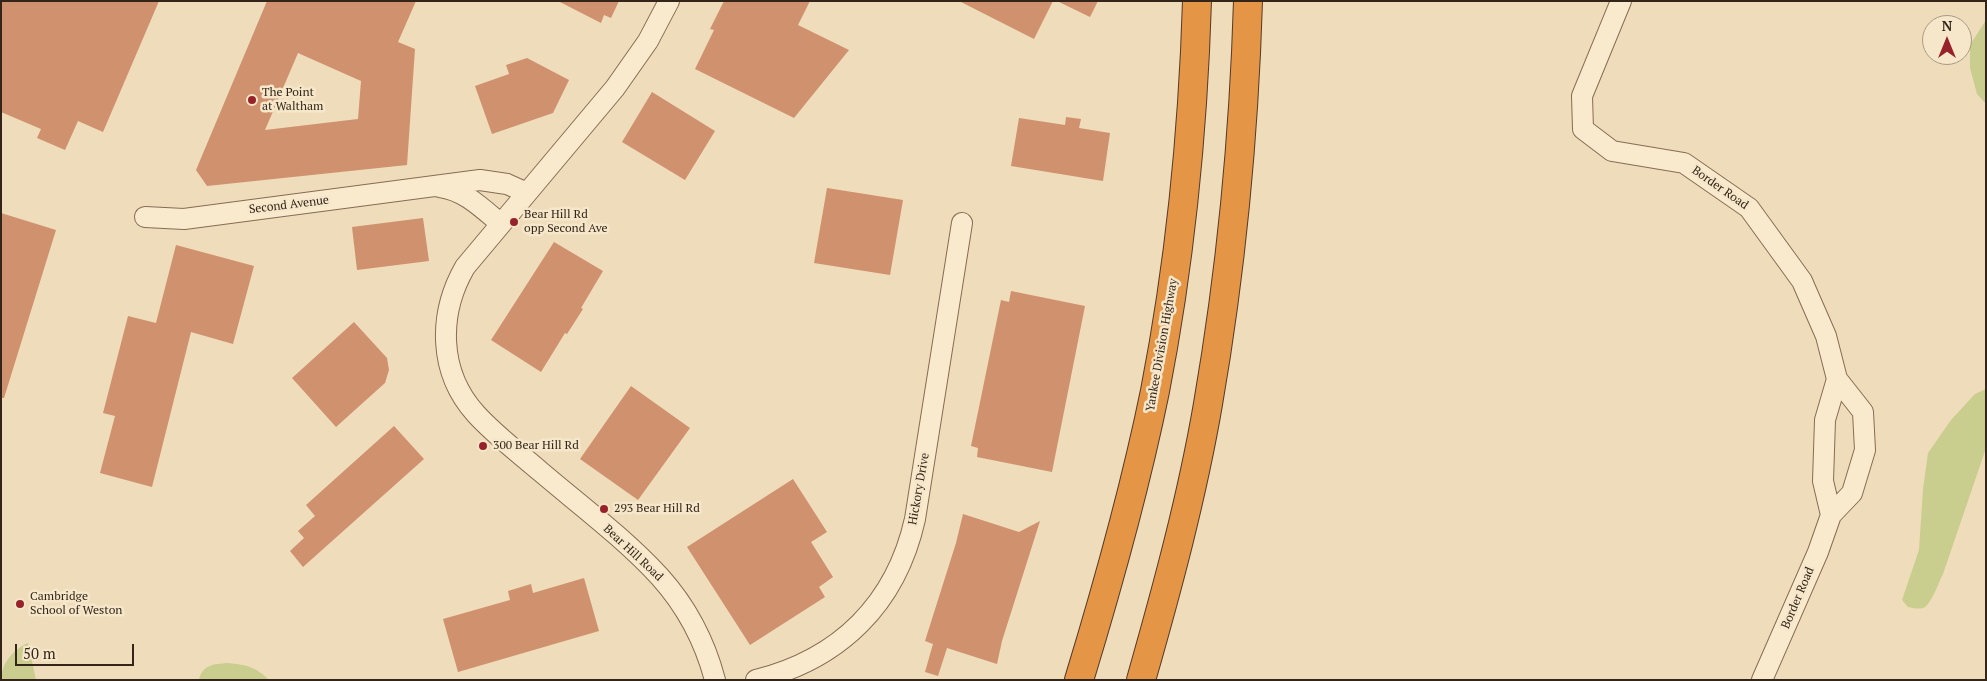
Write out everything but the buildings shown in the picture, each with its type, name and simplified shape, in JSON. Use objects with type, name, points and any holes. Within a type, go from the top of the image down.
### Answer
[{"type":"highway","name":"Yankee Division Highway","points":[[1079,680],[1129,503],[1155,391],[1182,218],[1192,116],[1197,1]]},
{"type":"highway","points":[[1141,680],[1185,518],[1216,357],[1226,293],[1238,176],[1248,1]]},
{"type":"street","points":[[500,224],[625,75],[648,41],[669,1]]},
{"type":"street","name":"Border Road","points":[[1621,1],[1582,96],[1583,129],[1612,151],[1684,163],[1749,208],[1802,281],[1826,336],[1837,379],[1863,412],[1865,450],[1852,493],[1831,515],[1818,552],[1762,680]]},
{"type":"street","name":"Second Avenue","points":[[145,217],[184,219],[490,180],[507,184],[527,193]]},
{"type":"street","name":"Second Avenue","points":[[433,186],[452,190],[468,197],[500,224]]},
{"type":"street","name":"Hickory Drive","points":[[756,680],[789,670],[807,662],[851,633],[876,606],[900,565],[915,519],[962,223]]},
{"type":"street","name":"Bear Hill Road","points":[[500,224],[465,266],[457,281],[449,306],[446,341],[450,367],[456,383],[465,400],[484,422],[626,544],[660,577],[676,597],[692,623],[707,654],[715,680]]},
{"type":"street","points":[[1831,515],[1823,481],[1825,420],[1837,379]]},
{"type":"green space","points":[[1986,20],[1986,104],[1977,94],[1970,68],[1970,65],[1972,65],[1972,42]]},
{"type":"green space","points":[[1986,389],[1986,448],[1943,574],[1933,596],[1925,607],[1919,609],[1908,607],[1902,600],[1919,550],[1923,489],[1928,453],[1951,420],[1975,394]]},
{"type":"green space","points":[[28,643],[36,680],[1,680],[9,657]]},
{"type":"green space","points":[[227,663],[250,667],[269,680],[199,680],[203,671],[209,666]]},
{"type":"place","name":"The Point at Waltham","points":[[252,100]]},
{"type":"place","name":"Bear Hill Rd opp Second Ave","points":[[514,222]]},
{"type":"place","name":"300 Bear Hill Rd","points":[[483,446]]},
{"type":"place","name":"293 Bear Hill Rd","points":[[604,509]]},
{"type":"place","name":"Cambridge School of Weston","points":[[20,604]]}]
